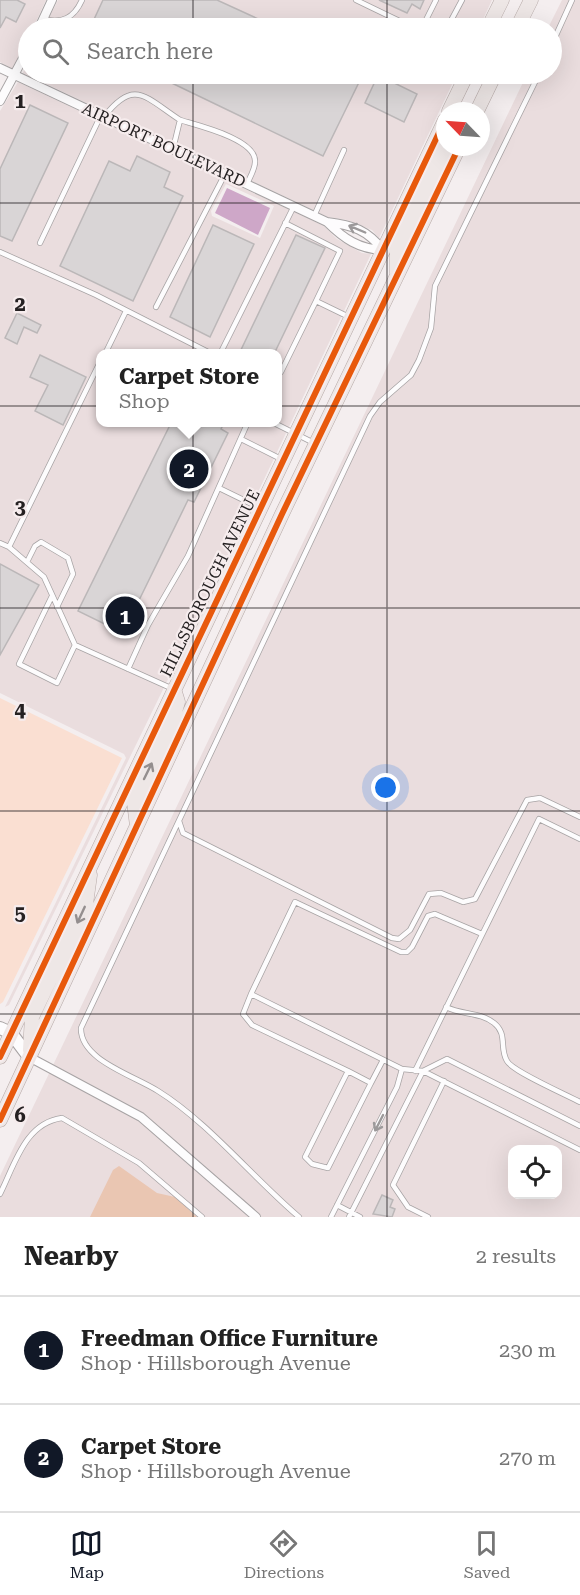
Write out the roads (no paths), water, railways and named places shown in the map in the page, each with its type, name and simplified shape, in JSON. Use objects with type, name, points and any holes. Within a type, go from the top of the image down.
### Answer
[{"type":"main road","points":[[493,18],[502,0]]},
{"type":"main road","points":[[522,18],[531,0]]},
{"type":"main road","points":[[453,102],[462,84]]},
{"type":"main road","points":[[481,102],[490,84]]},
{"type":"main road","name":"HILLSBOROUGH AVENUE","points":[[1,1053],[6,1031],[93,858],[383,250],[436,148]]},
{"type":"main road","points":[[398,275],[397,252],[442,156]]},
{"type":"main road","points":[[0,1120],[316,444],[455,156]]},
{"type":"main road","points":[[137,826],[134,802],[171,724],[178,702],[174,690]]},
{"type":"main road","points":[[29,1057],[32,1017],[86,904],[93,858]]},
{"type":"main road","points":[[6,1031],[29,1057]]},
{"type":"main road","points":[[1,1053],[29,1057]]},
{"type":"street","points":[[43,18],[52,0]]},
{"type":"street","name":"AIRPORT BOULEVARD","points":[[0,68],[16,75]]},
{"type":"street","points":[[0,101],[18,71]]},
{"type":"street","name":"AIRPORT BOULEVARD","points":[[35,84],[327,222],[346,224],[371,235],[383,250]]},
{"type":"street","name":"AIRPORT BOULEVARD","points":[[327,222],[339,235],[364,249],[383,250]]},
{"type":"street","points":[[29,1057],[141,1117],[256,1217]]},
{"type":"lane","points":[[68,18],[74,14],[82,0]]},
{"type":"lane","points":[[356,0],[393,18]]},
{"type":"lane","points":[[427,18],[436,0]]},
{"type":"lane","points":[[452,18],[462,0]]},
{"type":"lane","points":[[562,22],[572,0]]},
{"type":"lane","points":[[299,1217],[184,1110],[151,1086],[99,1060],[90,1053],[81,1037],[84,1018],[370,417],[380,402],[411,375],[419,360],[431,327],[435,286],[534,84]]},
{"type":"lane","points":[[40,243],[102,116],[124,95],[131,93],[142,96],[180,120],[206,127],[244,144],[252,152],[256,161],[247,184]]},
{"type":"lane","points":[[173,149],[180,120]]},
{"type":"lane","points":[[314,216],[344,150]]},
{"type":"lane","points":[[156,308],[225,174]]},
{"type":"lane","points":[[222,349],[294,206]]},
{"type":"lane","points":[[282,370],[340,251],[285,224]]},
{"type":"lane","points":[[0,252],[96,295],[202,349]]},
{"type":"lane","points":[[316,301],[351,318]]},
{"type":"lane","points":[[107,349],[126,311]]},
{"type":"lane","points":[[9,548],[96,371]]},
{"type":"lane","points":[[128,669],[148,626],[188,556],[246,427]]},
{"type":"lane","points":[[281,427],[316,444]]},
{"type":"lane","points":[[241,439],[283,460]]},
{"type":"lane","points":[[219,488],[260,508]]},
{"type":"lane","points":[[27,562],[35,546],[41,542],[68,558],[73,574],[57,607]]},
{"type":"lane","points":[[0,543],[44,577],[75,645],[174,690]]},
{"type":"lane","points":[[52,596],[19,664],[57,682],[75,645]]},
{"type":"lane","points":[[178,818],[183,833],[392,938],[399,939],[410,930],[429,894],[441,893],[463,902],[475,899],[527,800],[540,798],[580,817]]},
{"type":"lane","points":[[415,1071],[539,819],[580,839]]},
{"type":"lane","points":[[371,1083],[252,1025],[243,1014],[295,902],[401,952],[407,952],[412,947],[429,916],[435,914],[482,934]]},
{"type":"lane","points":[[251,994],[402,1069],[423,1071],[580,1150]]},
{"type":"lane","points":[[446,1007],[491,1020],[502,1033],[504,1052],[511,1067],[580,1102]]},
{"type":"lane","points":[[350,1215],[423,1071],[447,1059],[580,1126]]},
{"type":"lane","points":[[348,1071],[305,1157],[312,1164],[328,1168],[382,1060]]},
{"type":"lane","points":[[331,1217],[397,1087],[402,1069]]},
{"type":"lane","points":[[428,1217],[408,1207],[393,1185],[444,1081]]},
{"type":"lane","points":[[0,1194],[33,1131],[48,1120],[62,1118],[139,1162],[202,1217]]},
{"type":"lane","points":[[337,1206],[350,1215],[360,1217]]},
{"type":"place","name":"Carpet Store","points":[[189,469]]},
{"type":"place","name":"Freedman Office Furniture","points":[[125,616]]}]
